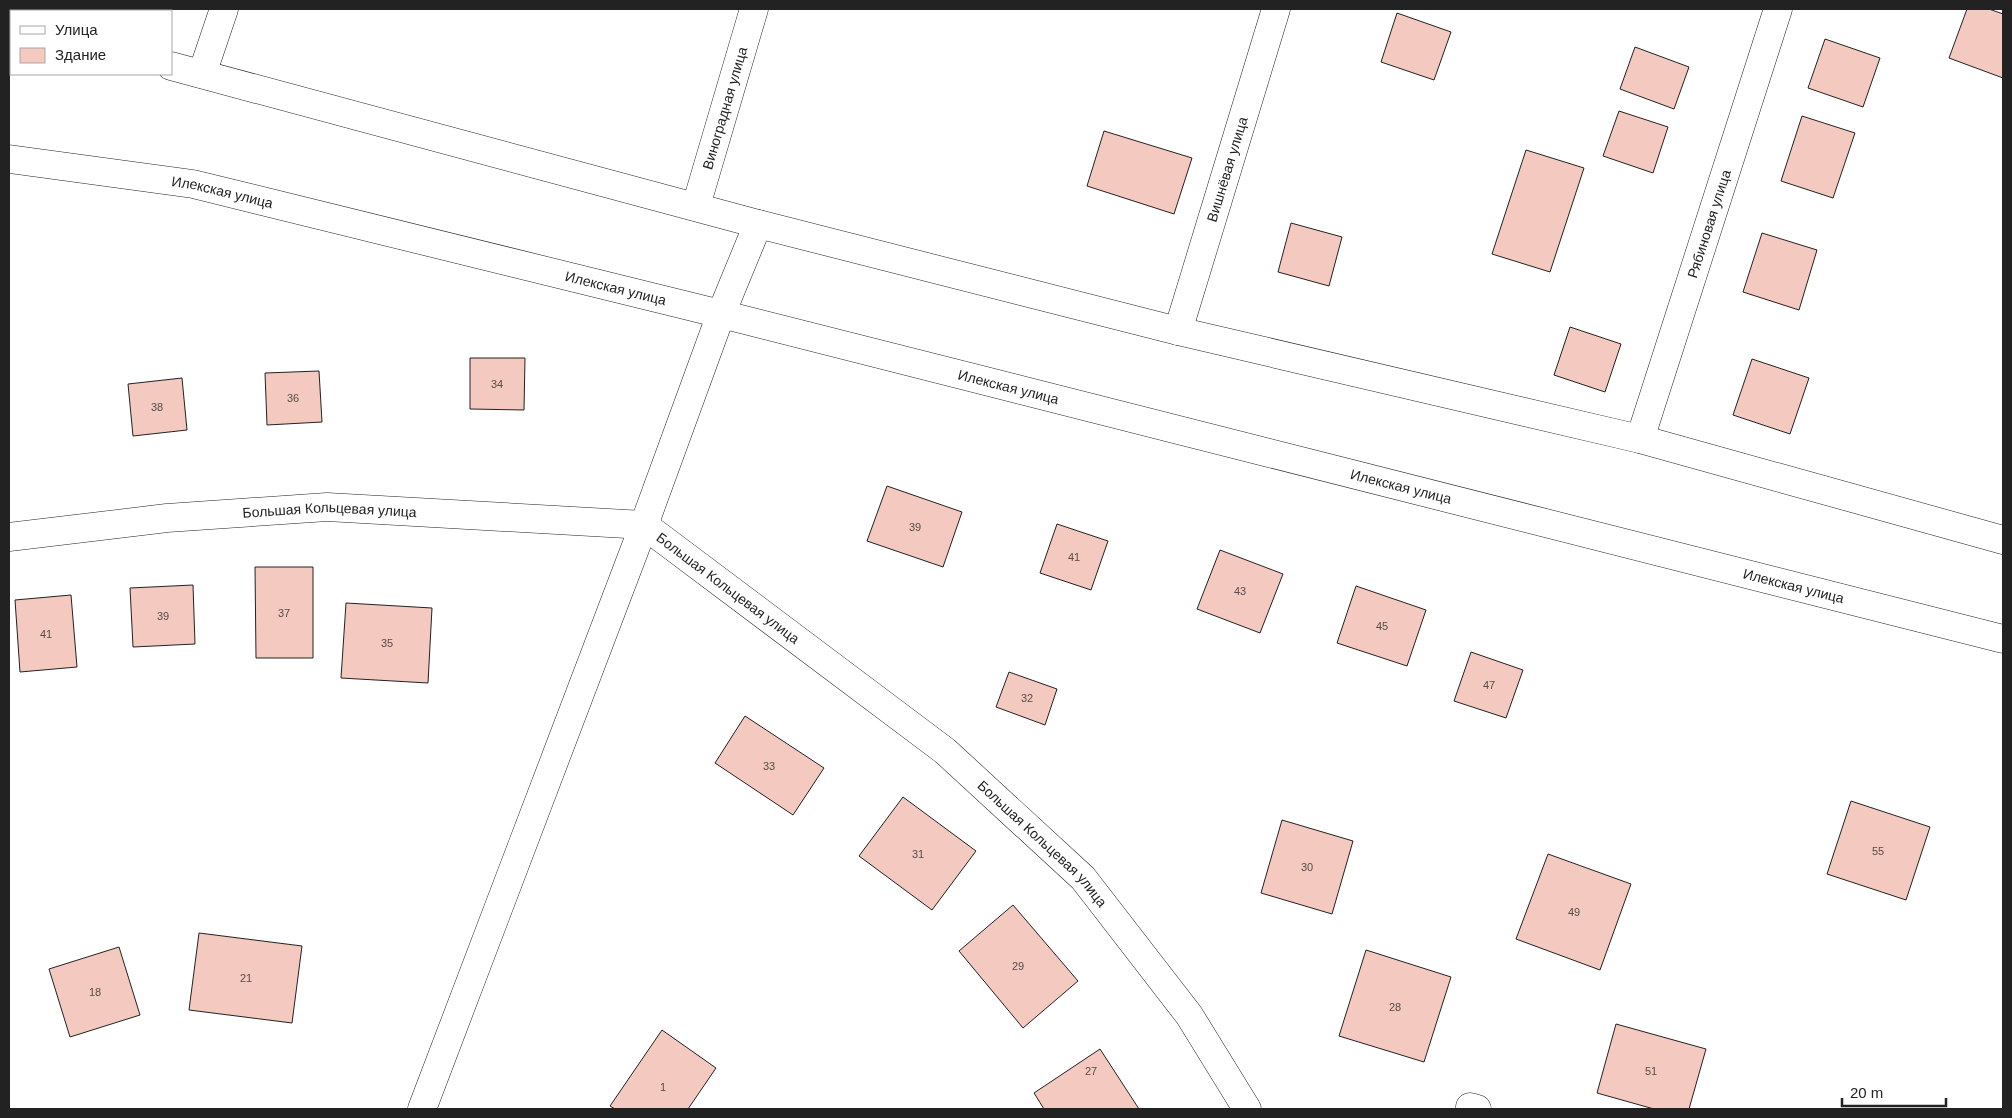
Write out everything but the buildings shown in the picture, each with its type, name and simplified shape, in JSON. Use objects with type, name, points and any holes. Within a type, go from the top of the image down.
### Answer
[{"type":"street","points":[[202,74],[224,9]]},
{"type":"street","name":"Виноградная улица","points":[[696,206],[754,9]]},
{"type":"street","name":"Вишнёвая улица","points":[[1178,331],[1276,9]]},
{"type":"street","name":"Рябиновая улица","points":[[1640,439],[1778,9]]},
{"type":"street","points":[[172,66],[758,224],[1178,331],[1640,439],[2003,540]]},
{"type":"street","name":"Илекская улица","points":[[9,159],[193,184],[721,314],[2003,639]]},
{"type":"street","points":[[422,1109],[644,525],[721,314],[758,224]]},
{"type":"street","name":"Большая Кольцевая улица","points":[[9,537],[167,518],[327,507],[644,525],[945,750],[1083,878],[1189,1015],[1247,1109]]}]
